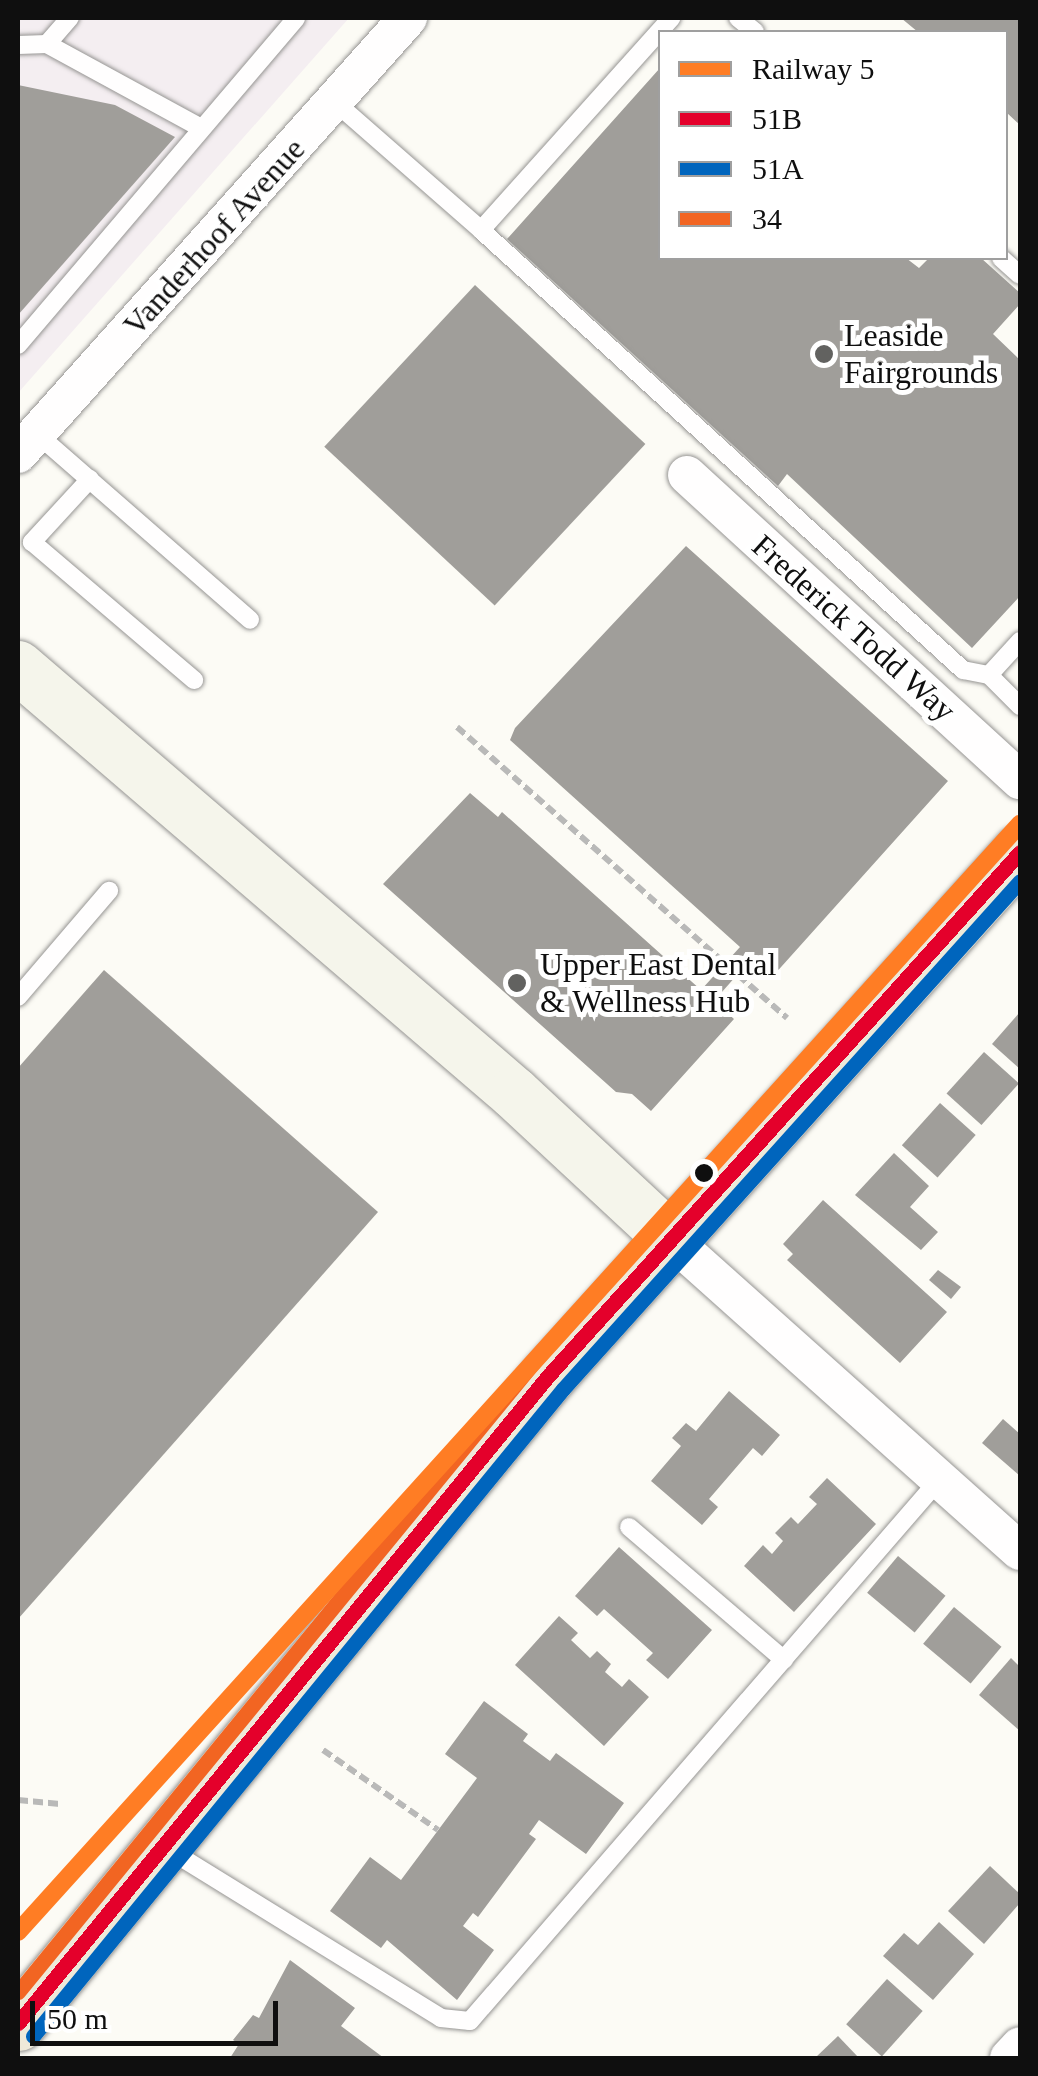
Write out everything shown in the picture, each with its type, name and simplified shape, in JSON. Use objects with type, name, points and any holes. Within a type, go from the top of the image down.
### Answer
[{"type":"main road","points":[[18,2022],[166,1848],[548,1376],[1020,852]]},
{"type":"street","name":"Vanderhoof Avenue","points":[[27,444],[408,18]]},
{"type":"street","name":"Frederick Todd Way","points":[[687,474],[1020,780]]},
{"type":"street","points":[[18,668],[514,1092],[610,1190],[673,1241],[1020,1552]]},
{"type":"street","points":[[1009,2058],[1020,2046]]},
{"type":"lane","points":[[47,44],[70,18]]},
{"type":"lane","points":[[18,345],[296,18]]},
{"type":"lane","points":[[482,230],[658,33]]},
{"type":"lane","points":[[18,45],[47,44],[201,128]]},
{"type":"lane","points":[[335,102],[482,230],[962,670],[989,675],[1020,706]]},
{"type":"lane","points":[[27,444],[90,479],[250,620]]},
{"type":"lane","points":[[90,479],[32,542],[194,680]]},
{"type":"lane","points":[[989,675],[1020,641]]},
{"type":"lane","points":[[18,997],[109,890]]},
{"type":"lane","points":[[166,1848],[440,2018],[470,2021],[939,1480]]},
{"type":"lane","points":[[629,1527],[784,1660]]},
{"type":"path","points":[[458,727],[787,1018]]},
{"type":"path","points":[[323,1750],[438,1830]]},
{"type":"path","points":[[18,1800],[60,1804]]},
{"type":"shaded area","points":[[18,18],[349,18],[18,393]]},
{"type":"building","points":[[901,18],[1020,18],[1020,125],[1008,114],[1008,30],[916,30]]},
{"type":"building","name":"Leaside Fairgrounds","points":[[658,70],[658,260],[909,260],[919,268],[927,260],[983,260],[1020,293],[1020,304],[993,334],[1020,360],[1020,596],[972,648],[787,474],[778,486],[507,239]]},
{"type":"building","points":[[18,85],[115,105],[175,137],[18,315]]},
{"type":"building","points":[[475,285],[645,444],[495,606],[324,447]]},
{"type":"building","points":[[686,546],[948,781],[773,976],[752,958],[714,1001],[734,1019],[651,1111],[632,1094],[616,1092],[383,884],[470,793],[498,817],[502,812],[701,990],[740,947],[510,740],[515,728]]},
{"type":"building","points":[[104,970],[378,1212],[18,1619],[18,1068]]},
{"type":"building","points":[[1020,1012],[1020,1069],[992,1044]]},
{"type":"building","points":[[984,1052],[1019,1083],[981,1125],[947,1094]]},
{"type":"building","points":[[940,1103],[976,1135],[938,1177],[902,1145]]},
{"type":"building","points":[[894,1153],[929,1186],[910,1207],[938,1232],[921,1250],[855,1195]]},
{"type":"building","points":[[823,1200],[947,1312],[900,1363],[787,1260],[793,1254],[783,1244]]},
{"type":"building","points":[[938,1270],[961,1287],[951,1299],[929,1280]]},
{"type":"building","points":[[729,1391],[780,1435],[762,1456],[753,1448],[709,1499],[718,1507],[702,1525],[651,1481],[681,1446],[672,1438],[686,1423],[696,1431]]},
{"type":"building","points":[[1003,1419],[1020,1434],[1020,1476],[982,1443]]},
{"type":"building","points":[[827,1478],[876,1524],[794,1612],[744,1566],[763,1545],[772,1554],[783,1541],[775,1533],[791,1517],[798,1524],[817,1504],[809,1497]]},
{"type":"building","points":[[619,1547],[712,1630],[668,1679],[646,1660],[653,1653],[604,1609],[597,1616],[575,1596]]},
{"type":"building","points":[[898,1556],[945,1596],[915,1633],[867,1593]]},
{"type":"building","points":[[954,1607],[1001,1647],[971,1684],[923,1644]]},
{"type":"building","points":[[559,1616],[578,1633],[571,1640],[590,1658],[597,1651],[611,1664],[605,1672],[622,1687],[629,1679],[649,1697],[604,1746],[515,1665]]},
{"type":"building","points":[[1011,1658],[1020,1667],[1020,1731],[979,1695]]},
{"type":"building","points":[[484,1701],[528,1734],[523,1741],[550,1761],[556,1753],[624,1803],[586,1854],[539,1820],[529,1834],[536,1839],[478,1917],[473,1913],[463,1926],[494,1950],[457,2000],[387,1940],[381,1948],[330,1911],[370,1857],[401,1880],[477,1778],[445,1754]]},
{"type":"building","points":[[990,1866],[1020,1894],[1020,1903],[984,1944],[948,1911]]},
{"type":"building","points":[[939,1922],[974,1954],[933,2000],[883,1956],[904,1933],[918,1945]]},
{"type":"building","points":[[290,1960],[355,2008],[341,2026],[384,2058],[230,2058],[239,2044],[233,2040],[253,2015],[259,2018]]},
{"type":"building","points":[[887,1979],[923,2011],[882,2056],[846,2024]]},
{"type":"building","points":[[838,2036],[859,2058],[815,2058]]},
{"type":"rail line","name":"5","points":[[18,1932],[1020,824]]},
{"type":"transit line","name":"34","points":[[18,1992],[533,1363],[1005,839]]},
{"type":"transit line","name":"51B","points":[[18,2023],[548,1376],[1020,852]]},
{"type":"transit line","name":"51A","points":[[33,2036],[563,1389],[1020,881]]},
{"type":"place","name":"Leaside Fairgrounds","points":[[824,354]]},
{"type":"place","name":"Upper East Dental & Wellness Hub","points":[[517,983]]}]
